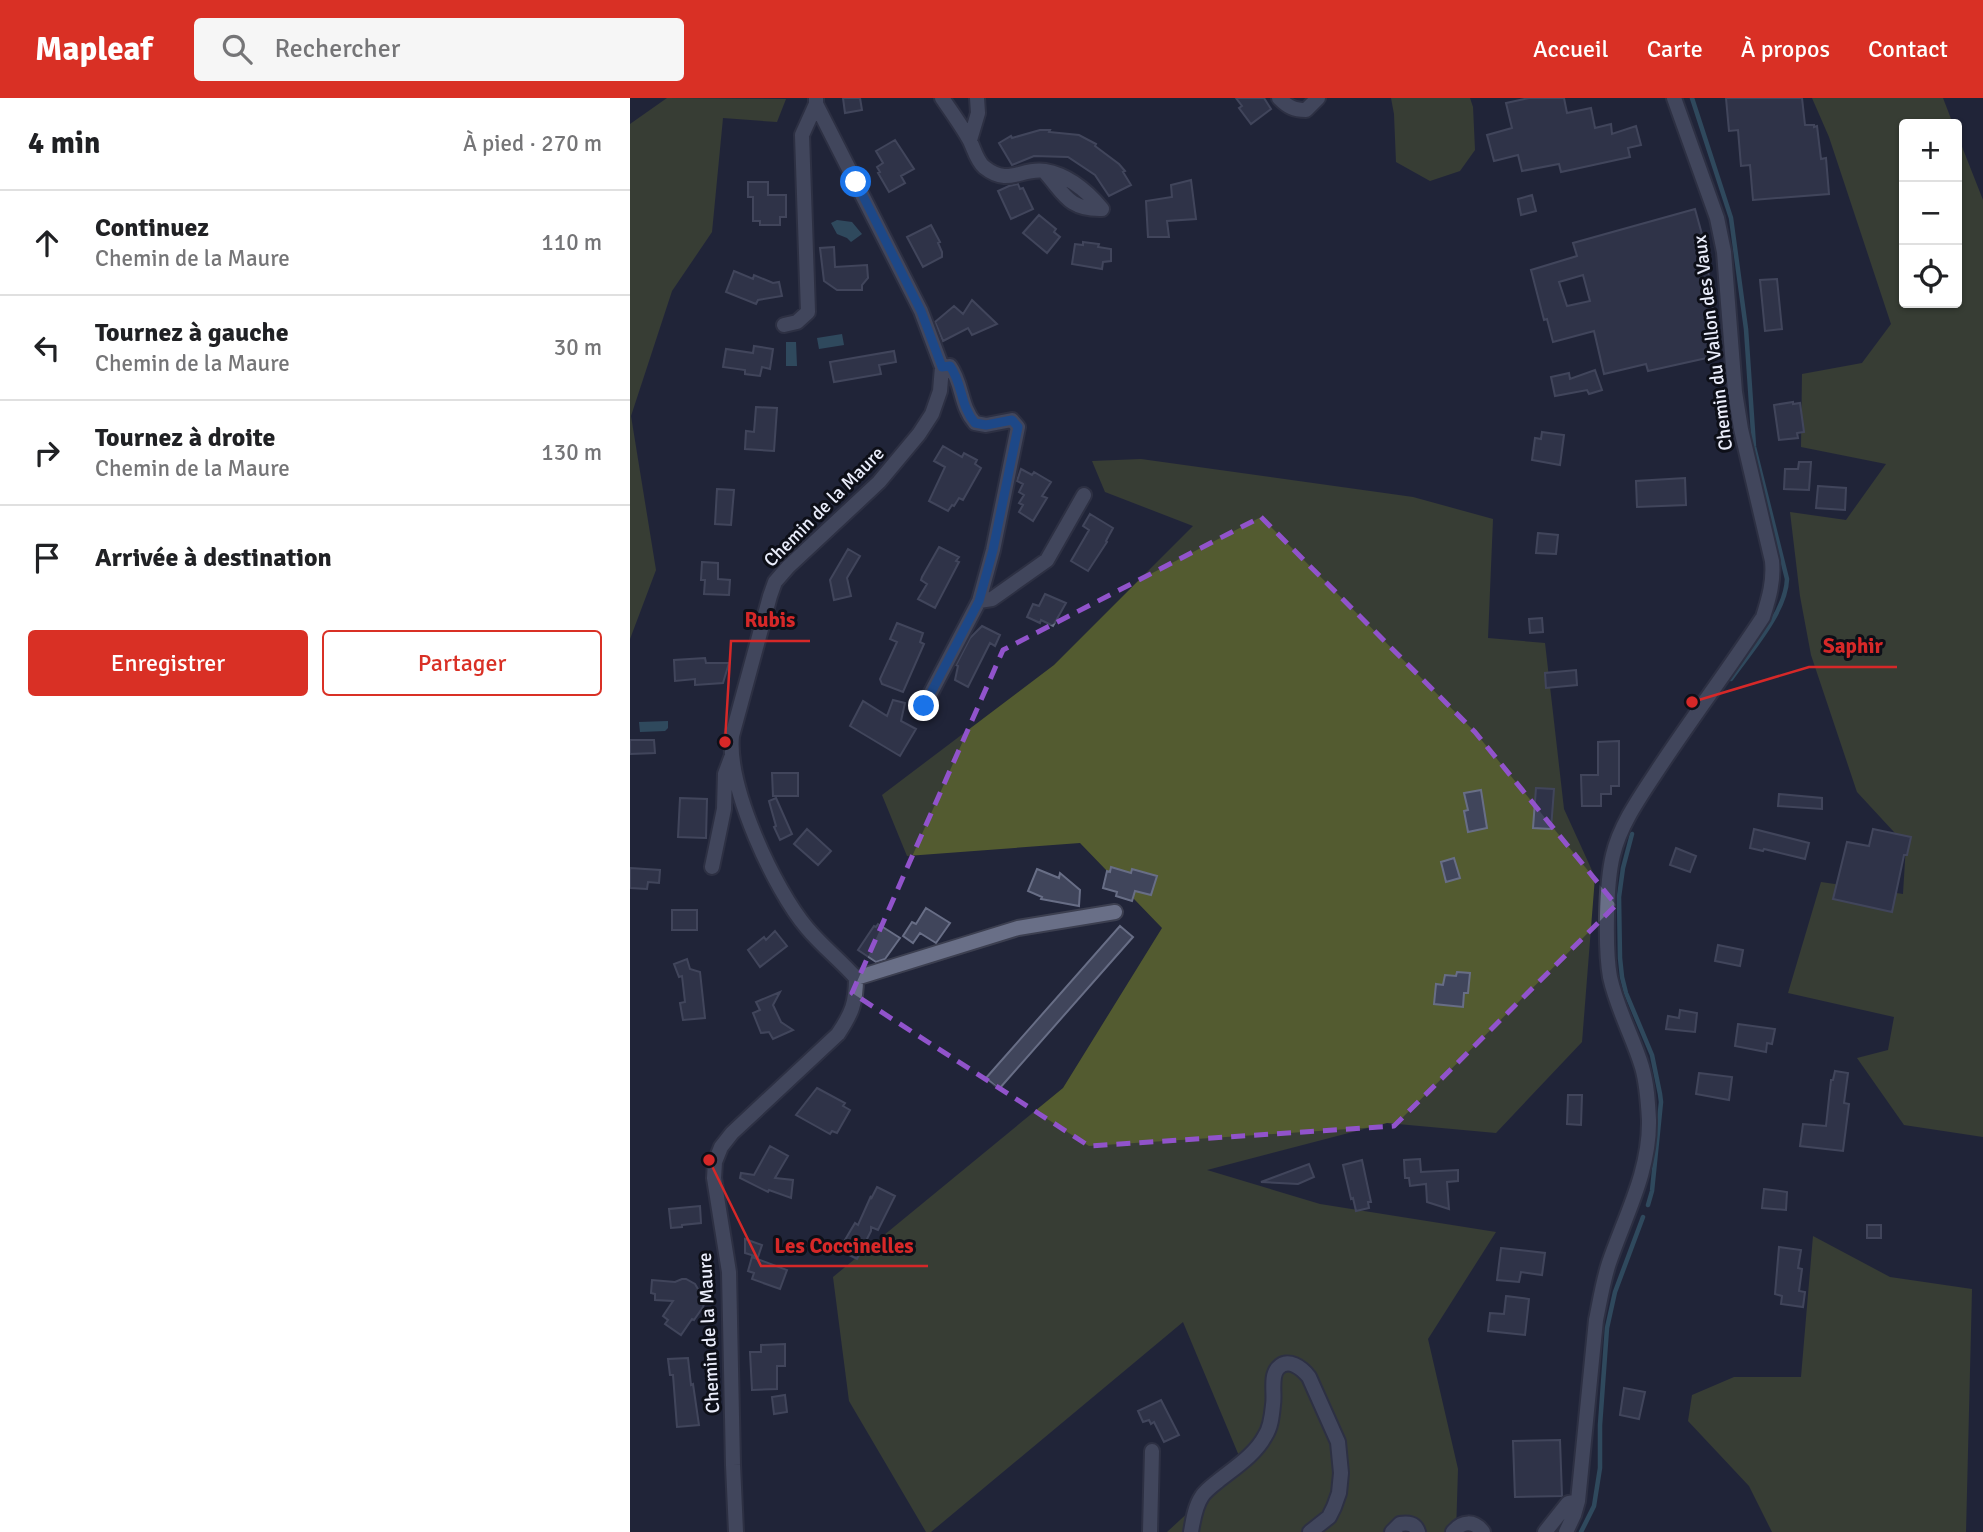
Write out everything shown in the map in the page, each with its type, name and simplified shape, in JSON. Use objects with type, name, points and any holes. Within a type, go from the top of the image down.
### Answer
[{"type":"street","points":[[942,98],[970,140],[980,164],[991,172],[1002,176],[1015,176],[1030,171],[1044,171]]},
{"type":"street","points":[[970,140],[978,113],[977,98]]},
{"type":"street","points":[[1279,98],[1287,107],[1306,110],[1318,98]]},
{"type":"street","name":"Chemin du Vallon des Vaux","points":[[1566,1532],[1578,1501],[1601,1292],[1609,1263],[1638,1188],[1649,1124],[1642,1066],[1610,976],[1608,908],[1613,855],[1630,813],[1763,617],[1773,577],[1772,561],[1735,392],[1724,253],[1717,218],[1674,98]]},
{"type":"street","points":[[784,325],[797,322],[808,312],[802,135],[816,101]]},
{"type":"street","name":"Chemin de la Maure","points":[[736,1532],[729,1272],[714,1178],[715,1162],[721,1147],[732,1133],[838,1034],[850,1017],[856,1000],[856,978],[808,929],[792,908],[764,856],[737,784],[732,757],[732,736],[775,582],[879,482],[919,434],[932,414],[940,391],[942,367],[921,311],[816,101]]},
{"type":"street","name":"Chemin de la Maure","points":[[924,706],[979,601],[993,550],[1018,427],[1012,420],[986,425],[975,423],[967,413],[957,375],[950,366],[942,367]]},
{"type":"street","points":[[979,601],[992,598],[1046,560],[1084,495]]},
{"type":"street","points":[[712,867],[724,809],[724,774],[732,757]]},
{"type":"street","points":[[856,978],[1018,928],[1115,912]]},
{"type":"street","points":[[1191,1532],[1195,1510],[1202,1495],[1256,1449],[1266,1435],[1273,1412],[1275,1370],[1283,1364],[1291,1364],[1303,1368],[1309,1377],[1338,1442],[1341,1474],[1339,1493],[1329,1517],[1310,1532]]},
{"type":"street","points":[[1150,1532],[1152,1451]]},
{"type":"street","points":[[1545,1532],[1568,1503],[1578,1501]]},
{"type":"street","points":[[1392,1532],[1400,1524],[1409,1523],[1418,1532]]},
{"type":"street","points":[[1453,1532],[1458,1525],[1466,1523],[1475,1524],[1483,1532]]},
{"type":"highlighted area","points":[[1261,517],[1475,732],[1616,905],[1394,1126],[1089,1146],[852,993],[1003,650]]},
{"type":"green space","points":[[667,98],[786,99],[777,122],[723,118],[712,232],[672,291],[631,416],[656,570],[630,639],[630,124]]},
{"type":"green space","points":[[1391,98],[1470,98],[1473,107],[1475,150],[1460,171],[1430,181],[1396,162]]},
{"type":"green space","points":[[1812,98],[1943,98],[1951,119],[1899,119],[1899,308],[1962,308],[1962,147],[1983,200],[1983,1137],[1904,1125],[1857,1058],[1888,1050],[1894,1017],[1788,993],[1821,882],[1903,894],[1906,845],[1857,792],[1811,655],[1800,596],[1790,512],[1846,520],[1886,464],[1801,447],[1802,374],[1862,363],[1891,324],[1829,137]]},
{"type":"green space","points":[[1141,459],[1413,497],[1493,519],[1488,638],[1545,643],[1564,809],[1595,877],[1582,1042],[1496,1133],[1387,1123],[1207,1170],[1320,1204],[1496,1232],[1428,1339],[1458,1469],[1456,1532],[1167,1532],[1242,1463],[1183,1322],[931,1532],[926,1532],[849,1401],[833,1277],[1063,1088],[1162,928],[1080,843],[907,856],[882,795],[1054,665],[1193,526],[1105,492],[1092,461]]},
{"type":"green space","points":[[1813,1236],[1890,1277],[1972,1289],[1966,1532],[1772,1532],[1749,1486],[1688,1421],[1692,1395],[1734,1377],[1801,1377]]},
{"type":"water","points":[[837,220],[852,222],[862,234],[851,242],[837,234],[831,223]]},
{"type":"water","points":[[842,334],[844,345],[819,349],[817,338]]},
{"type":"water","points":[[786,342],[796,342],[797,366],[786,366]]},
{"type":"water","points":[[668,721],[665,731],[640,732],[639,722]]},
{"type":"building","points":[[843,98],[860,98],[862,110],[845,113]]},
{"type":"building","points":[[1236,98],[1264,98],[1271,109],[1251,124],[1239,108],[1242,106]]},
{"type":"building","points":[[1529,98],[1564,98],[1567,113],[1591,108],[1595,128],[1611,124],[1612,134],[1636,126],[1641,145],[1628,148],[1630,157],[1561,172],[1559,164],[1522,171],[1518,155],[1494,161],[1487,135],[1512,128],[1506,103]]},
{"type":"building","points":[[1726,98],[1802,98],[1805,125],[1817,126],[1821,159],[1826,158],[1829,194],[1753,200],[1750,165],[1741,166],[1738,130],[1729,131]]},
{"type":"building","points":[[1040,130],[1079,135],[1096,144],[1095,146],[1125,171],[1123,172],[1131,185],[1109,196],[1095,175],[1068,157],[1034,156],[1012,165],[999,143],[1011,136],[1012,138]]},
{"type":"building","points":[[895,140],[914,169],[901,176],[905,183],[889,192],[878,173],[880,172],[877,167],[883,163],[876,151]]},
{"type":"building","points":[[1191,180],[1196,219],[1167,221],[1169,237],[1148,237],[1146,201],[1172,197],[1171,185]]},
{"type":"building","points":[[748,182],[768,182],[768,195],[786,195],[786,217],[780,217],[780,225],[760,225],[760,221],[753,221],[753,197],[748,197]]},
{"type":"building","points":[[1018,184],[1020,189],[1023,188],[1033,209],[1011,219],[998,191]]},
{"type":"building","points":[[1532,195],[1536,211],[1521,215],[1518,199]]},
{"type":"building","points":[[1695,209],[1706,249],[1709,278],[1706,279],[1717,326],[1714,327],[1716,356],[1648,371],[1646,364],[1604,374],[1594,331],[1553,342],[1547,319],[1544,320],[1531,270],[1577,256],[1573,243]],"holes":[[[1583,275],[1590,301],[1567,306],[1559,282]]]},
{"type":"building","points":[[1039,215],[1056,229],[1054,232],[1060,237],[1047,253],[1023,233]]},
{"type":"building","points":[[931,225],[940,242],[938,243],[942,257],[923,267],[907,237]]},
{"type":"building","points":[[1083,242],[1111,249],[1111,261],[1103,262],[1102,269],[1072,264],[1075,244],[1083,245]]},
{"type":"building","points":[[834,247],[835,267],[867,265],[868,278],[862,285],[862,290],[837,290],[824,281],[820,248]]},
{"type":"building","points":[[734,271],[753,279],[754,275],[773,283],[779,282],[782,296],[758,300],[756,304],[726,292]]},
{"type":"building","points":[[1777,279],[1782,329],[1765,331],[1760,280]]},
{"type":"building","points":[[972,300],[997,324],[972,335],[968,328],[943,341],[935,322],[954,306],[963,314]]},
{"type":"building","points":[[754,346],[773,349],[770,369],[762,367],[760,376],[745,374],[745,370],[723,367],[726,349],[753,353]]},
{"type":"building","points":[[894,351],[896,362],[879,365],[881,374],[834,382],[830,362]]},
{"type":"building","points":[[1595,370],[1602,390],[1589,394],[1587,390],[1555,396],[1551,377],[1569,373],[1570,379]]},
{"type":"building","points":[[1800,403],[1804,432],[1797,433],[1798,438],[1779,440],[1774,405]]},
{"type":"building","points":[[756,407],[777,408],[774,451],[745,449],[746,431],[754,432]]},
{"type":"building","points":[[1542,432],[1564,435],[1560,465],[1532,460],[1535,438],[1541,439]]},
{"type":"building","points":[[943,446],[962,457],[964,453],[977,460],[975,464],[981,468],[963,500],[959,498],[948,511],[929,501],[945,467],[934,461]]},
{"type":"building","points":[[1799,462],[1811,462],[1809,490],[1784,489],[1785,469],[1798,469]]},
{"type":"building","points":[[1021,469],[1032,475],[1034,472],[1051,482],[1042,496],[1047,498],[1033,521],[1019,512],[1023,505],[1019,503],[1024,495],[1019,492],[1023,484],[1017,481]]},
{"type":"building","points":[[1685,478],[1686,505],[1637,507],[1636,481]]},
{"type":"building","points":[[1818,486],[1846,488],[1845,510],[1816,508]]},
{"type":"building","points":[[717,489],[734,490],[731,525],[715,524]]},
{"type":"building","points":[[1090,514],[1113,528],[1088,571],[1071,561],[1089,530],[1083,526]]},
{"type":"building","points":[[1538,533],[1558,535],[1556,554],[1536,553]]},
{"type":"building","points":[[939,547],[959,557],[956,561],[959,562],[935,608],[918,599],[927,584],[921,580],[922,577]]},
{"type":"building","points":[[848,549],[860,556],[847,578],[851,596],[834,600],[830,580]]},
{"type":"building","points":[[702,562],[718,563],[718,579],[730,580],[729,595],[704,594],[705,580],[701,580]]},
{"type":"building","points":[[1045,594],[1066,603],[1053,626],[1027,617],[1033,604],[1039,606]]},
{"type":"building","points":[[1542,618],[1543,632],[1530,633],[1529,619]]},
{"type":"building","points":[[897,623],[923,633],[920,642],[924,644],[903,692],[882,684],[880,679],[897,642],[890,639]]},
{"type":"building","points":[[982,626],[1000,635],[995,646],[990,643],[968,687],[955,680],[956,665],[970,638]]},
{"type":"building","points":[[705,658],[706,663],[729,663],[723,683],[695,685],[695,679],[675,681],[674,660]]},
{"type":"building","points":[[1576,670],[1577,685],[1546,688],[1545,673]]},
{"type":"building","points":[[893,700],[905,703],[901,721],[916,729],[900,756],[850,726],[863,701],[887,716]]},
{"type":"building","points":[[630,740],[654,740],[655,753],[630,754]]},
{"type":"building","points":[[1619,741],[1619,786],[1611,786],[1611,794],[1601,794],[1601,806],[1582,806],[1581,775],[1598,775],[1598,742]]},
{"type":"building","points":[[772,773],[798,773],[798,796],[773,796]]},
{"type":"building","points":[[1536,788],[1554,789],[1551,829],[1533,828]]},
{"type":"building","points":[[1481,790],[1487,828],[1468,832],[1464,811],[1468,810],[1464,793]]},
{"type":"building","points":[[1779,794],[1822,798],[1822,809],[1778,806]]},
{"type":"building","points":[[680,798],[707,799],[706,838],[678,837]]},
{"type":"building","points":[[776,798],[792,834],[780,840],[774,827],[776,826],[769,801]]},
{"type":"building","points":[[807,829],[831,851],[818,865],[794,844]]},
{"type":"building","points":[[1754,829],[1809,843],[1805,859],[1750,848]]},
{"type":"building","points":[[1873,829],[1911,837],[1907,855],[1904,855],[1892,912],[1833,899],[1847,842],[1869,846]]},
{"type":"building","points":[[1676,848],[1696,856],[1690,872],[1670,865]]},
{"type":"building","points":[[1454,858],[1460,878],[1446,882],[1441,862]]},
{"type":"building","points":[[1111,867],[1157,876],[1151,895],[1135,891],[1132,901],[1103,888],[1107,871],[1110,872]]},
{"type":"building","points":[[630,868],[660,870],[659,883],[648,882],[647,889],[630,888]]},
{"type":"building","points":[[1037,869],[1059,878],[1060,873],[1080,890],[1079,906],[1041,899],[1042,897],[1028,891]]},
{"type":"building","points":[[926,908],[950,923],[936,943],[920,933],[913,943],[903,936],[912,922],[916,924]]},
{"type":"building","points":[[672,910],[697,910],[697,930],[672,930]]},
{"type":"building","points":[[878,924],[900,938],[885,959],[876,962],[858,950]]},
{"type":"building","points":[[1120,926],[1133,937],[999,1089],[986,1078]]},
{"type":"building","points":[[775,931],[787,946],[760,967],[748,950],[764,937],[766,940]]},
{"type":"building","points":[[1718,945],[1743,950],[1740,966],[1715,961]]},
{"type":"building","points":[[687,959],[690,969],[700,972],[705,1018],[683,1020],[680,1003],[685,1002],[682,976],[679,977],[674,964]]},
{"type":"building","points":[[1457,972],[1470,973],[1463,1007],[1434,1004],[1436,984],[1443,985],[1445,975],[1456,976]]},
{"type":"building","points":[[780,992],[773,1005],[781,1022],[793,1030],[773,1039],[769,1032],[761,1033],[753,1013],[760,1010],[756,1002]]},
{"type":"building","points":[[1680,1010],[1697,1013],[1695,1032],[1666,1029],[1668,1016],[1679,1018]]},
{"type":"building","points":[[1738,1024],[1775,1029],[1772,1044],[1767,1043],[1766,1052],[1735,1046]]},
{"type":"building","points":[[1835,1071],[1848,1073],[1844,1103],[1849,1104],[1843,1151],[1800,1146],[1803,1124],[1826,1126],[1831,1080]]},
{"type":"building","points":[[1699,1073],[1732,1077],[1729,1100],[1696,1094]]},
{"type":"building","points":[[817,1088],[845,1103],[843,1106],[850,1110],[837,1133],[832,1131],[830,1134],[796,1115]]},
{"type":"building","points":[[1568,1095],[1582,1095],[1581,1125],[1567,1124]]},
{"type":"building","points":[[770,1146],[788,1156],[775,1178],[793,1180],[791,1198],[769,1190],[768,1192],[740,1178],[741,1173],[754,1175]]},
{"type":"building","points":[[1420,1159],[1421,1172],[1458,1170],[1458,1181],[1447,1182],[1449,1209],[1427,1202],[1426,1184],[1410,1186],[1409,1178],[1405,1178],[1404,1160]]},
{"type":"building","points":[[1362,1160],[1371,1202],[1368,1202],[1369,1208],[1356,1211],[1343,1165]]},
{"type":"building","points":[[1309,1164],[1314,1177],[1298,1184],[1261,1182]]},
{"type":"building","points":[[877,1187],[895,1196],[878,1230],[871,1227],[857,1259],[839,1250],[855,1223],[858,1225]]},
{"type":"building","points":[[1764,1189],[1787,1192],[1786,1210],[1762,1208]]},
{"type":"building","points":[[700,1206],[701,1223],[671,1228],[669,1209]]},
{"type":"building","points":[[1867,1225],[1881,1225],[1881,1238],[1867,1238]]},
{"type":"building","points":[[745,1239],[762,1245],[758,1257],[745,1253]]},
{"type":"building","points":[[1779,1247],[1801,1250],[1798,1268],[1802,1269],[1799,1291],[1805,1292],[1803,1307],[1781,1304],[1782,1296],[1775,1294]]},
{"type":"building","points":[[1501,1248],[1545,1253],[1542,1275],[1521,1272],[1519,1282],[1497,1280]]},
{"type":"building","points":[[752,1257],[787,1270],[780,1289],[752,1279],[754,1273],[748,1271]]},
{"type":"building","points":[[682,1279],[695,1284],[705,1301],[681,1335],[665,1324],[668,1320],[663,1316],[673,1301],[655,1300],[655,1294],[651,1293],[652,1280],[675,1282]]},
{"type":"building","points":[[1506,1296],[1529,1299],[1525,1335],[1488,1331],[1490,1313],[1504,1314]]},
{"type":"building","points":[[785,1344],[785,1366],[777,1366],[777,1389],[752,1390],[750,1352],[761,1352],[761,1345]]},
{"type":"building","points":[[688,1358],[699,1425],[677,1427],[673,1375],[670,1375],[668,1359]]},
{"type":"building","points":[[1624,1388],[1645,1392],[1639,1419],[1620,1415]]},
{"type":"building","points":[[785,1395],[787,1412],[774,1414],[772,1397]]},
{"type":"building","points":[[1161,1400],[1179,1435],[1164,1442],[1154,1422],[1143,1422],[1138,1411]]},
{"type":"building","points":[[1560,1440],[1562,1496],[1515,1497],[1513,1441]]},
{"type":"waterway","points":[[1692,98],[1731,218],[1746,329],[1754,447],[1787,579],[1785,592],[1774,618],[1731,679]]},
{"type":"waterway","points":[[1632,834],[1619,897],[1622,977],[1652,1055],[1661,1102],[1652,1191],[1648,1205]]},
{"type":"waterway","points":[[1581,1532],[1594,1506],[1600,1468],[1600,1425],[1607,1328],[1615,1292],[1643,1217]]},
{"type":"place","name":"Saphir","points":[[1692,702]]},
{"type":"place","name":"Rubis","points":[[725,742]]},
{"type":"place","name":"Les Coccinelles","points":[[709,1160]]},
{"type":"route","points":[[856,182],[921,311],[942,367],[950,366],[957,375],[967,413],[975,423],[986,425],[1012,420],[1018,427],[993,550],[979,601],[924,706]]}]
